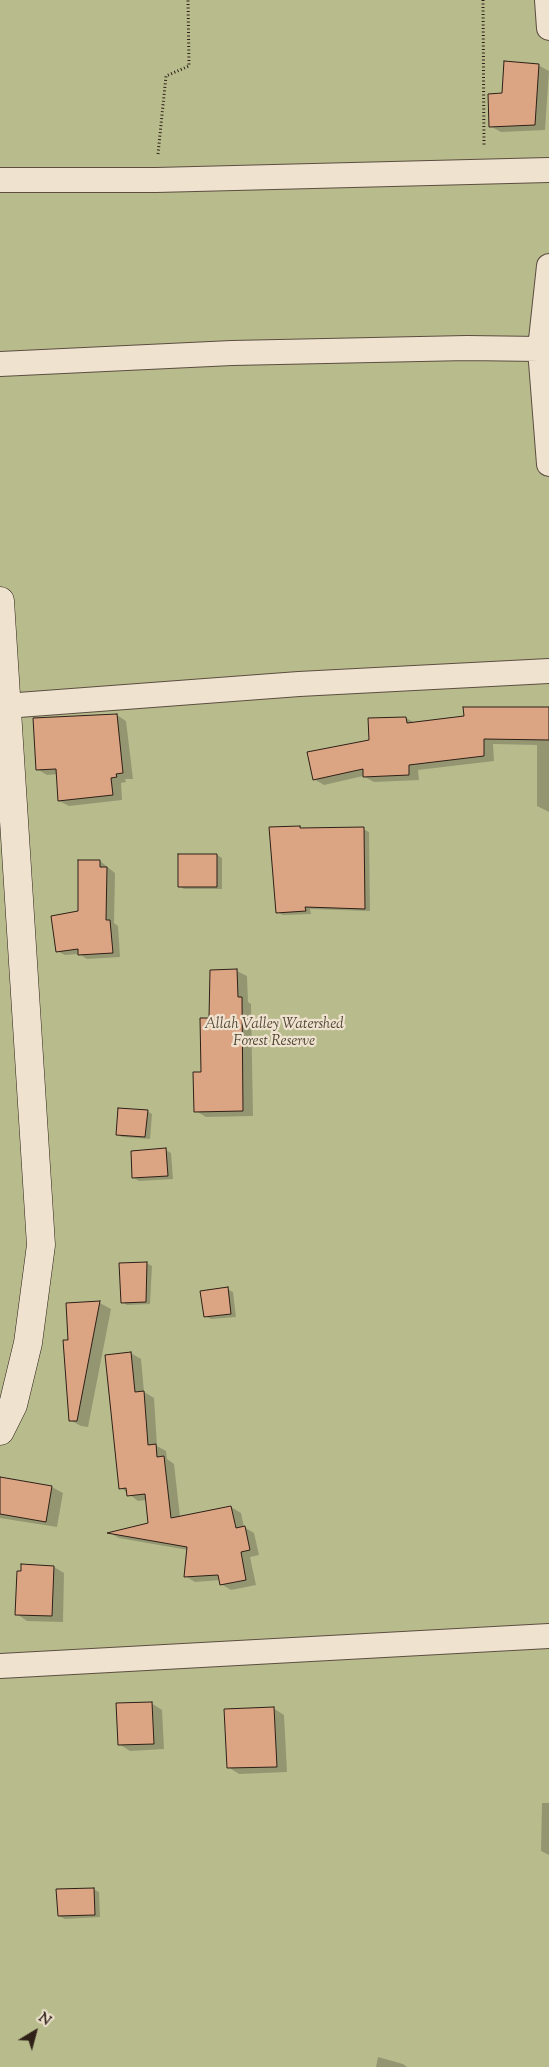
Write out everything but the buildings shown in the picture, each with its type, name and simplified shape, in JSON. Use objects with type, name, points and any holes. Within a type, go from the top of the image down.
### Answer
[{"type":"street","points":[[547,0],[549,28]]},
{"type":"street","points":[[0,180],[156,180],[549,170]]},
{"type":"street","points":[[549,266],[540,350],[549,464]]},
{"type":"street","points":[[0,364],[232,353],[467,348],[540,350]]},
{"type":"street","points":[[0,601],[5,706],[41,1245],[28,1343],[13,1405],[0,1431]]},
{"type":"street","points":[[5,706],[299,684],[549,671]]},
{"type":"street","points":[[0,1666],[549,1636]]},
{"type":"path","points":[[156,180],[166,76],[189,66],[188,0]]},
{"type":"path","points":[[483,0],[484,172]]},
{"type":"green space","name":"Allah Valley Watershed Forest Reserve","points":[[0,0],[549,0],[549,2067],[0,2067]]}]
